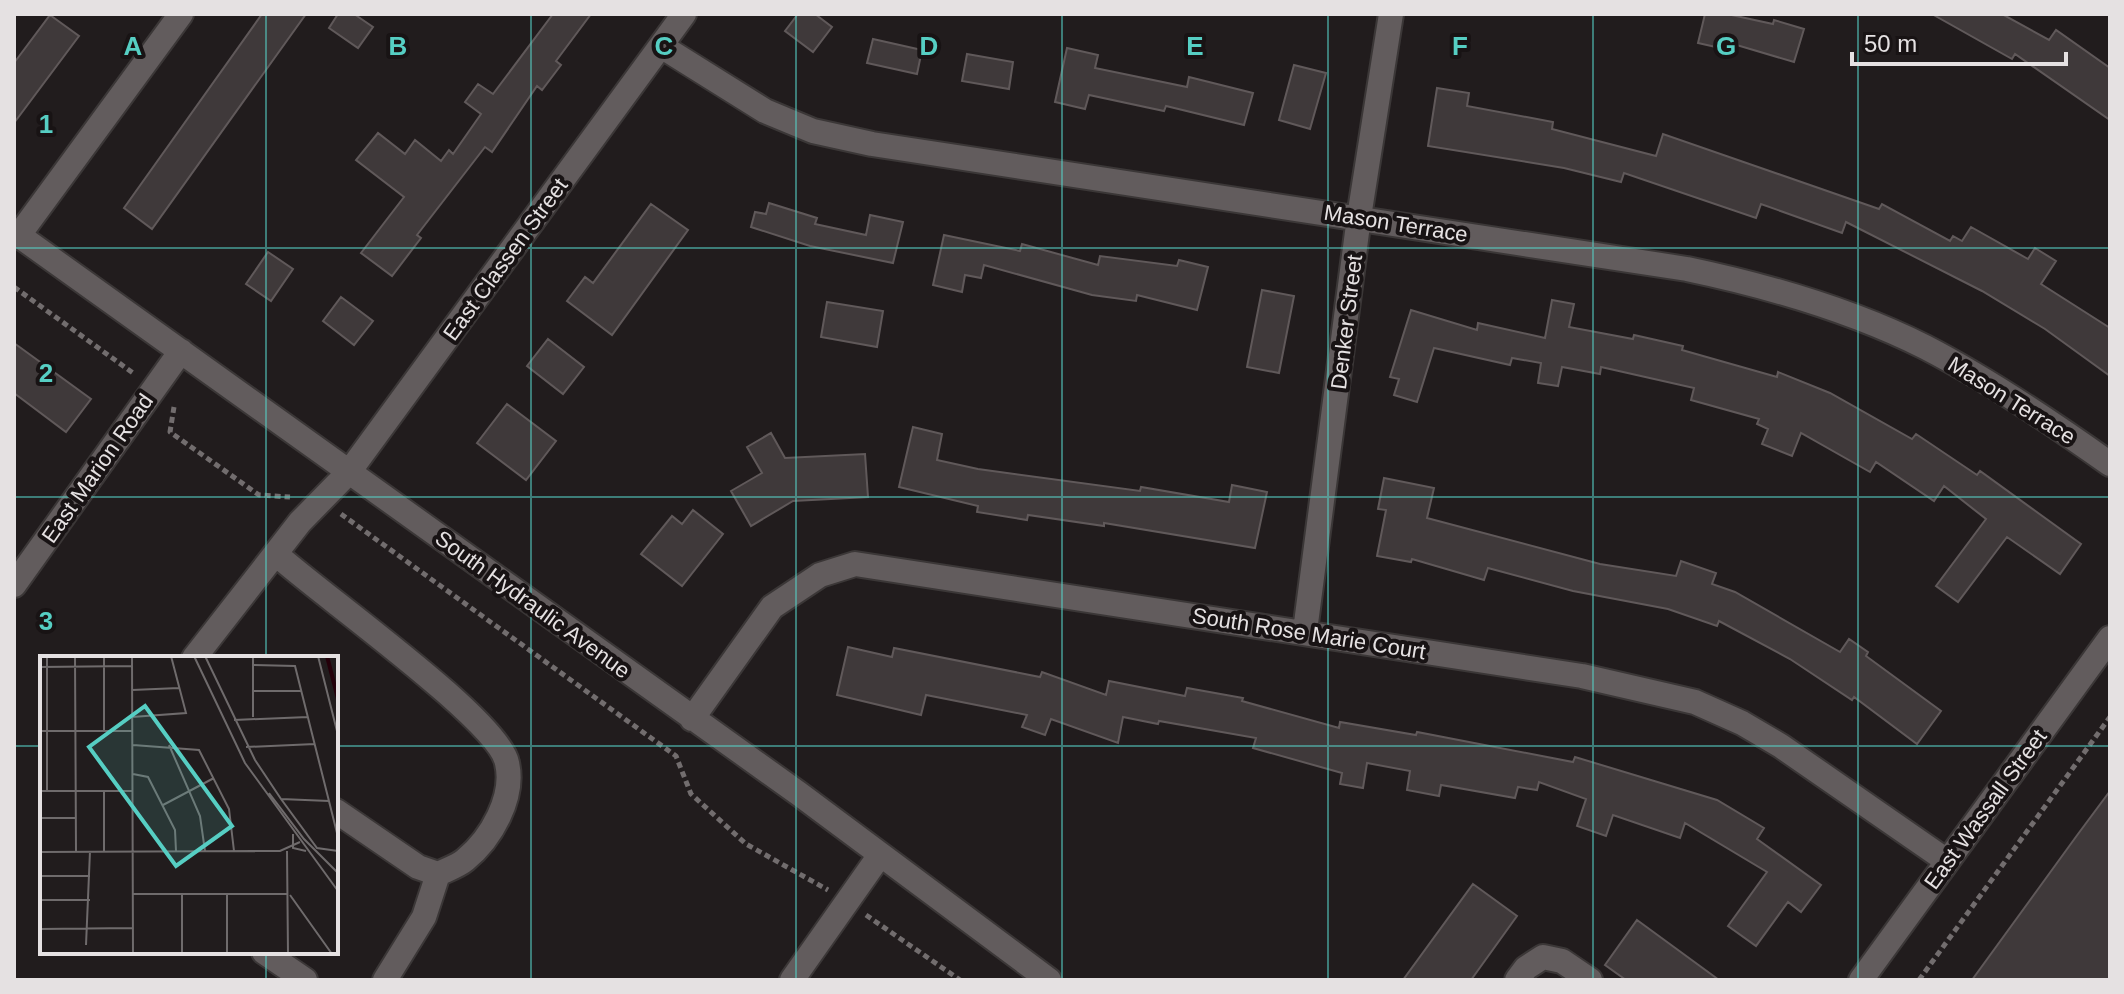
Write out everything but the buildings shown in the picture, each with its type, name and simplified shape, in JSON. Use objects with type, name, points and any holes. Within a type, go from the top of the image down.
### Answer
[{"type":"street","points":[[17,234],[181,14]]},
{"type":"street","name":"East Classen Street","points":[[196,656],[276,554],[349,472],[684,14]]},
{"type":"street","name":"Denker Street","points":[[1305,631],[1359,217],[1391,14]]},
{"type":"street","name":"Mason Terrace","points":[[661,46],[765,111],[813,131],[872,144],[1359,217],[1687,269],[1742,281],[1817,305],[1922,345],[1968,370],[2110,464]]},
{"type":"street","name":"South Hydraulic Avenue","points":[[17,234],[1049,980]]},
{"type":"street","name":"East Marion Road","points":[[14,585],[181,351]]},
{"type":"street","points":[[276,554],[405,657],[483,728],[507,761],[508,796],[490,829],[465,860],[438,874],[424,917],[385,980]]},
{"type":"street","name":"South Rose Marie Court","points":[[692,719],[772,607],[793,589],[820,575],[855,564],[1582,676],[1695,702],[1781,746],[1947,861]]},
{"type":"street","name":"East Wassall Street","points":[[1861,980],[2110,638]]},
{"type":"street","points":[[338,812],[418,867],[438,874]]},
{"type":"street","points":[[792,980],[880,855]]},
{"type":"street","points":[[267,954],[305,980]]},
{"type":"street","points":[[1517,980],[1526,968],[1543,957],[1562,961],[1590,980]]},
{"type":"path","points":[[14,287],[175,406],[170,432],[259,495],[297,497],[347,516],[676,756],[691,794],[746,844],[847,903],[960,980]]},
{"type":"path","points":[[1919,980],[2110,717]]}]
